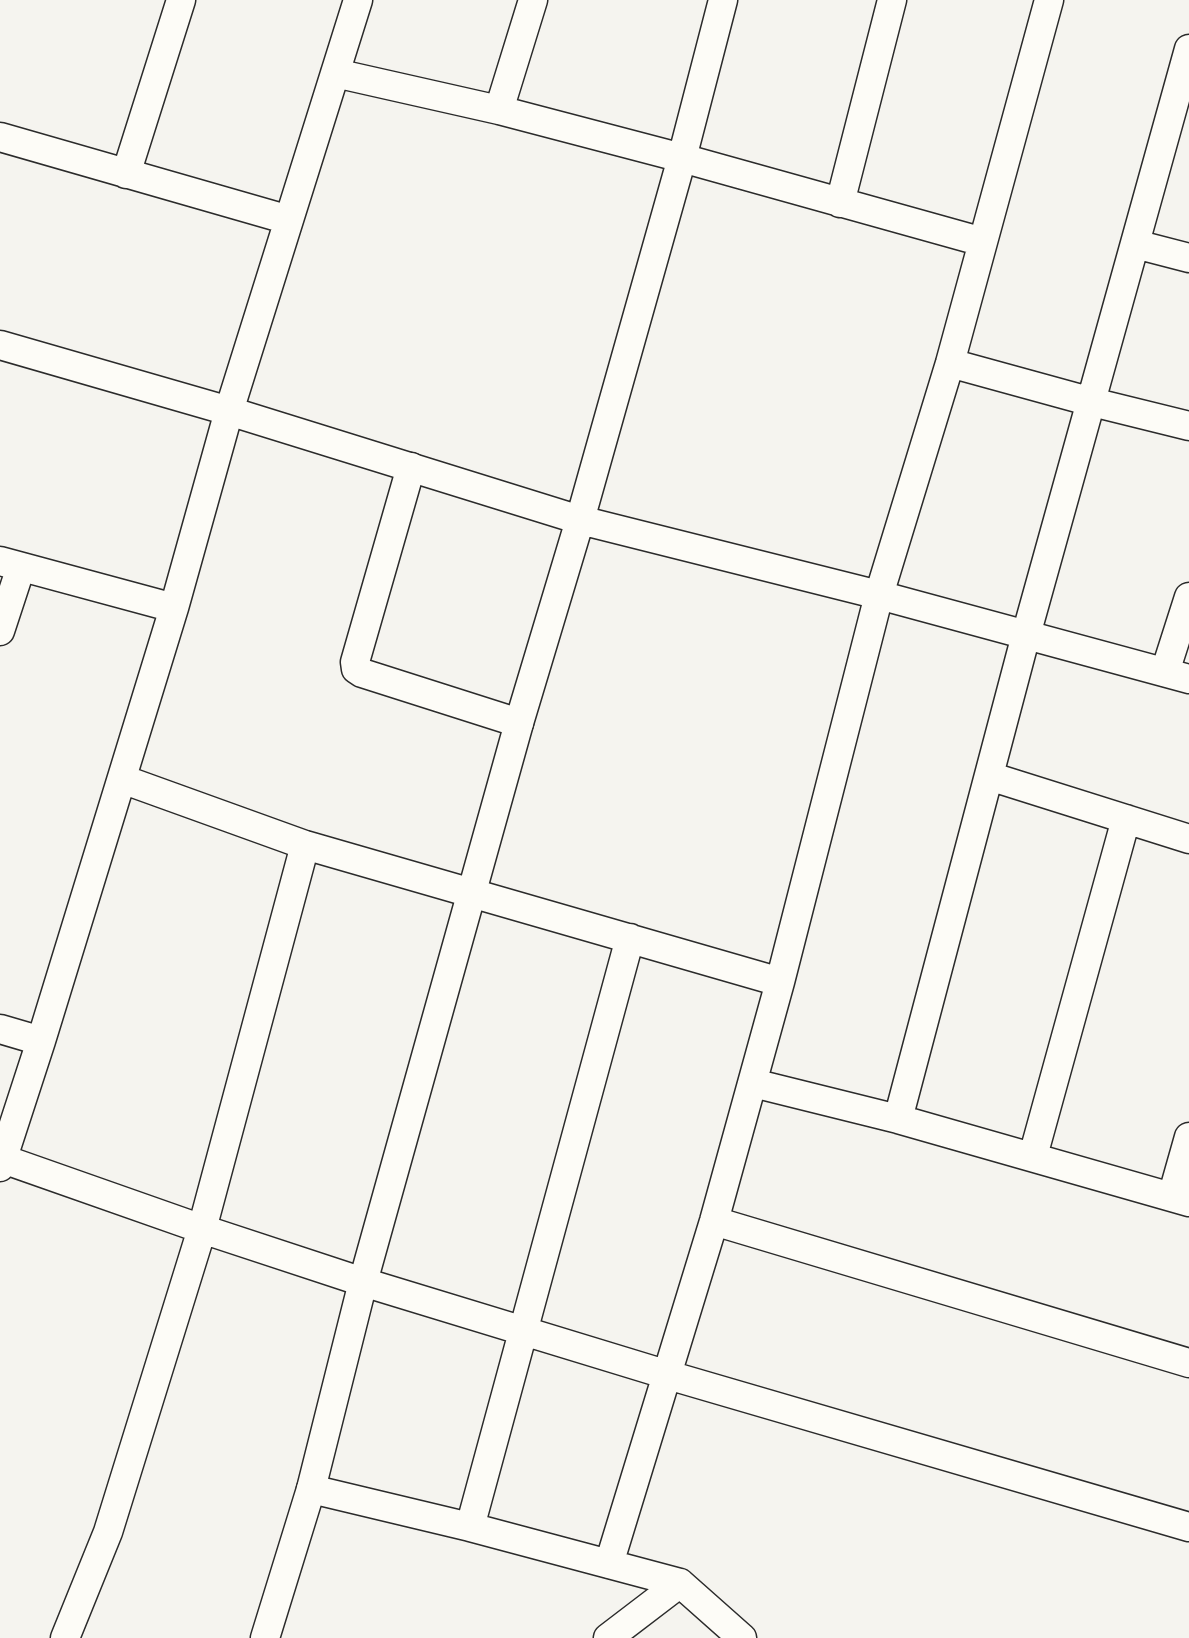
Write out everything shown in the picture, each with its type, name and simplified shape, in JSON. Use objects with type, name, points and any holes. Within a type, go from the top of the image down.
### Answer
[{"type":"street","points":[[126,174],[181,0]]},
{"type":"street","points":[[358,0],[229,411],[174,608],[122,779],[1,1163],[362,1282],[668,1375],[1189,1527]]},
{"type":"street","points":[[499,110],[533,0]]},
{"type":"street","points":[[265,1638],[311,1488],[362,1282],[519,722],[580,520],[682,158],[723,0]]},
{"type":"street","points":[[840,203],[892,0]]},
{"type":"street","points":[[609,1564],[668,1375],[753,1083],[879,594],[950,362],[1049,0]]},
{"type":"street","points":[[898,1119],[1026,635],[1189,49]]},
{"type":"street","points":[[335,73],[499,110],[682,158],[983,242]]},
{"type":"street","points":[[0,137],[289,220]]},
{"type":"street","points":[[1135,244],[1189,258]]},
{"type":"street","points":[[0,345],[229,411],[580,520],[879,594],[1177,676],[1189,597]]},
{"type":"street","points":[[950,362],[1092,402],[1189,426]]},
{"type":"street","points":[[411,467],[355,662],[356,669],[362,673],[519,722]]},
{"type":"street","points":[[0,631],[11,564],[174,608]]},
{"type":"street","points":[[989,776],[1189,839]]},
{"type":"street","points":[[122,779],[305,845],[780,982]]},
{"type":"street","points":[[1033,1156],[1126,819]]},
{"type":"street","points":[[65,1638],[108,1532],[202,1229],[305,845]]},
{"type":"street","points":[[470,1527],[630,938]]},
{"type":"street","points":[[0,1029],[41,1041]]},
{"type":"street","points":[[753,1083],[898,1119],[1181,1199],[1189,1137]]},
{"type":"street","points":[[714,1221],[1189,1364]]},
{"type":"street","points":[[311,1488],[470,1527],[680,1583],[742,1638]]},
{"type":"street","points":[[608,1638],[680,1583]]}]
